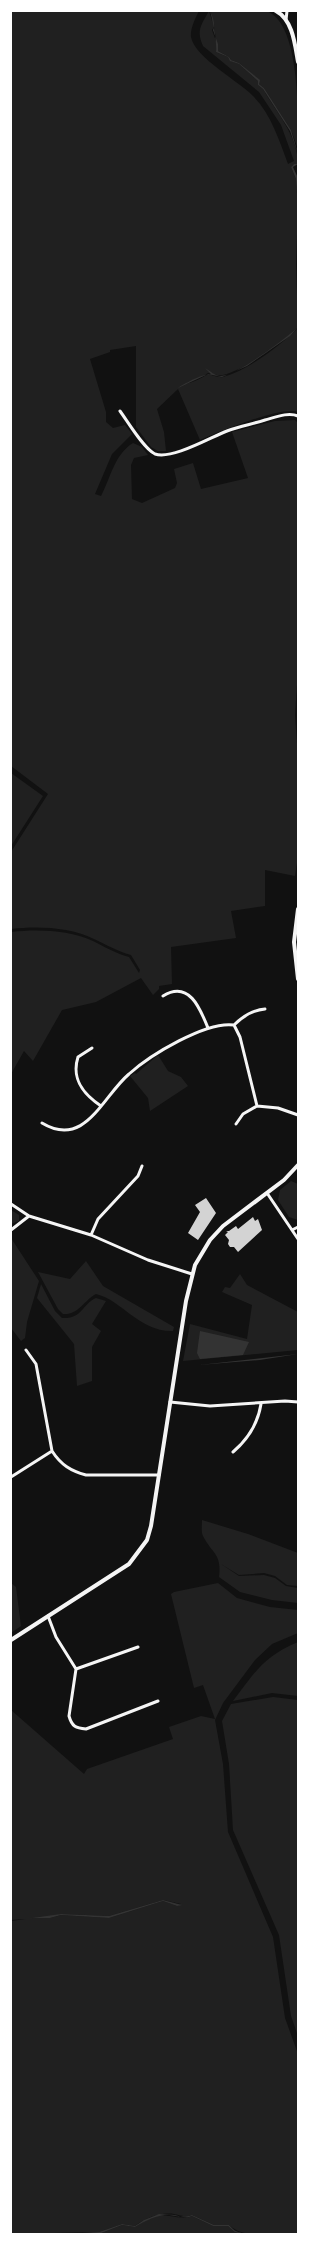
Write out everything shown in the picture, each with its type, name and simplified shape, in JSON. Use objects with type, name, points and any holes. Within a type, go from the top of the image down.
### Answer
[{"type":"street","points":[[276,11],[286,20],[291,30],[298,62]]},
{"type":"street","points":[[286,11],[286,20]]},
{"type":"street","points":[[120,411],[148,448],[159,455],[176,452],[242,426],[283,415],[293,414],[298,416]]},
{"type":"street","points":[[298,908],[294,942],[298,979]]},
{"type":"street","points":[[163,996],[172,991],[187,994],[198,1004],[208,1028]]},
{"type":"street","points":[[42,1123],[53,1130],[61,1131],[75,1128],[87,1122],[127,1075],[158,1052],[208,1028],[222,1024],[234,1025],[252,1012],[265,1009]]},
{"type":"street","points":[[234,1025],[240,1037],[257,1106]]},
{"type":"street","points":[[92,1048],[78,1057],[75,1074],[84,1092],[101,1106]]},
{"type":"street","points":[[236,1124],[243,1114],[257,1106],[278,1108],[298,1115]]},
{"type":"street","points":[[11,1640],[116,1572],[136,1556],[148,1540],[192,1274],[199,1256],[217,1233],[284,1180],[298,1165]]},
{"type":"street","points":[[91,1235],[98,1219],[138,1176],[142,1166]]},
{"type":"street","points":[[267,1193],[298,1239]]},
{"type":"street","points":[[11,1204],[29,1216],[91,1235],[148,1260],[192,1274]]},
{"type":"street","points":[[11,1230],[29,1216]]},
{"type":"street","points":[[292,1230],[298,1227]]},
{"type":"street","points":[[26,1350],[36,1364],[52,1451],[65,1467],[86,1475],[159,1475]]},
{"type":"street","points":[[170,1402],[210,1406],[261,1404],[285,1401],[298,1402]]},
{"type":"street","points":[[233,1452],[240,1446],[256,1423],[261,1404]]},
{"type":"street","points":[[11,1477],[52,1451]]},
{"type":"street","points":[[48,1616],[56,1637],[76,1669],[69,1716],[71,1724],[77,1728],[86,1729],[158,1701]]},
{"type":"street","points":[[76,1669],[138,1647]]},
{"type":"shaded area","points":[[261,10],[266,11],[277,19],[286,33],[292,52],[295,73],[298,116],[298,149],[291,130],[264,88],[259,84],[259,80],[239,63],[231,60],[229,57],[218,51],[217,45],[216,52],[228,57],[231,61],[239,64],[258,81],[258,85],[263,89],[280,115],[290,134],[297,154],[298,164],[294,164],[291,167],[296,179],[298,206],[296,264],[298,327],[273,348],[253,362],[223,375],[208,373],[185,384],[202,378],[208,374],[223,377],[232,374],[263,357],[298,328],[298,412],[290,411],[264,416],[200,440],[178,389],[157,409],[164,432],[166,451],[158,451],[151,447],[136,427],[136,346],[110,350],[110,352],[90,359],[106,412],[106,422],[113,428],[125,425],[132,434],[112,454],[95,494],[101,496],[117,460],[133,443],[142,447],[148,455],[134,458],[131,465],[132,499],[142,503],[175,488],[177,483],[174,469],[193,463],[201,489],[248,478],[232,432],[275,421],[295,420],[298,423],[298,670],[295,715],[298,757],[298,856],[295,876],[265,870],[265,906],[231,911],[236,938],[171,947],[172,984],[159,986],[159,989],[153,995],[141,978],[96,1002],[62,1010],[33,1061],[24,1051],[11,1074],[11,932],[53,931],[83,937],[129,957],[139,973],[140,970],[131,955],[84,935],[53,928],[11,929],[11,852],[48,794],[11,766],[11,11],[199,11],[191,31],[191,37],[194,45],[200,53],[246,90],[259,103],[270,119],[288,164],[294,161],[281,125],[259,92],[203,46],[200,36],[200,28],[209,11],[212,21],[211,11]],"holes":[[[214,27],[217,43],[212,30]]]},
{"type":"shaded area","points":[[215,37],[218,44],[218,51],[229,57],[231,60],[239,63],[260,80],[259,84],[264,88],[291,130],[298,154],[290,131],[263,89],[258,85],[258,81],[239,64],[230,61],[228,57],[216,52]]},
{"type":"shaded area","points":[[294,164],[298,164],[293,167],[298,178],[298,206],[296,179],[291,167]]},
{"type":"shaded area","points":[[298,327],[290,336],[247,366],[230,374],[261,356]]},
{"type":"shaded area","points":[[205,368],[219,376],[229,374],[222,377],[209,374],[211,374]]},
{"type":"shaded area","points":[[208,374],[178,388],[194,379]]},
{"type":"shaded area","points":[[11,773],[43,796],[11,846]]},
{"type":"shaded area","points":[[158,1055],[168,1071],[181,1077],[188,1086],[150,1111],[148,1098],[130,1076],[135,1073],[136,1074]]},
{"type":"shaded area","points":[[291,1181],[298,1184],[298,1220],[289,1217],[278,1200],[280,1190]]},
{"type":"shaded area","points":[[11,1210],[19,1215],[19,1221],[11,1224]]},
{"type":"shaded area","points":[[11,1238],[39,1281],[27,1322],[25,1338],[21,1341],[11,1328]]},
{"type":"shaded area","points":[[86,1261],[103,1286],[174,1327],[173,1331],[161,1330],[150,1326],[114,1302],[96,1294],[77,1310],[68,1314],[63,1314],[58,1309],[38,1272],[70,1279]]},
{"type":"shaded area","points":[[240,1274],[247,1285],[298,1312],[298,1350],[183,1361],[190,1324],[247,1339],[252,1305],[222,1292],[225,1287],[230,1288]]},
{"type":"shaded area","points":[[41,1284],[55,1311],[62,1318],[69,1318],[78,1314],[87,1304],[96,1298],[106,1301],[92,1324],[101,1331],[92,1347],[92,1381],[77,1386],[74,1344],[37,1298]]},
{"type":"shaded area","points":[[200,1331],[249,1342],[243,1355],[200,1359],[197,1353]]},
{"type":"shaded area","points":[[298,1354],[260,1360],[199,1365]]},
{"type":"shaded area","points":[[202,1520],[248,1534],[298,1553],[298,1586],[287,1585],[275,1576],[264,1573],[239,1575],[221,1564],[239,1576],[264,1575],[275,1578],[286,1586],[298,1588],[298,1603],[272,1600],[240,1592],[219,1577],[220,1569],[218,1558],[203,1536]]},
{"type":"shaded area","points":[[11,1583],[16,1587],[21,1626],[11,1633]]},
{"type":"shaded area","points":[[218,1583],[237,1598],[270,1607],[298,1610],[298,1633],[272,1644],[255,1660],[223,1703],[215,1720],[223,1764],[228,1832],[273,1937],[285,2018],[298,2054],[298,2234],[262,2235],[244,2233],[229,2225],[214,2225],[192,2215],[185,2216],[164,2214],[153,2216],[135,2226],[122,2224],[99,2232],[11,2234],[11,1921],[26,1919],[11,1920],[11,1710],[84,1774],[87,1769],[173,1739],[169,1727],[201,1716],[215,1719],[203,1685],[194,1688],[171,1594],[174,1592]],"holes":[[[163,1900],[181,1904],[177,1906],[163,1901],[109,1918],[61,1915],[50,1918],[37,1918],[61,1914],[109,1916]]]},
{"type":"shaded area","points":[[298,1642],[298,1696],[272,1693],[233,1701],[254,1673],[268,1659],[276,1653]]},
{"type":"shaded area","points":[[273,1697],[298,1700],[298,2036],[291,2016],[279,1935],[233,1830],[229,1764],[222,1721],[231,1704]]},
{"type":"shaded area","points":[[163,1900],[182,1905],[177,1906],[163,1901],[109,1918],[61,1915],[50,1918],[32,1918],[61,1914],[109,1916]]},
{"type":"shaded area","points":[[159,2214],[168,2215],[159,2216],[135,2227],[122,2225],[99,2234],[66,2234],[99,2232],[122,2224],[135,2226],[144,2220]]},
{"type":"shaded area","points":[[160,2215],[180,2217],[192,2216],[213,2226],[228,2226],[241,2234],[99,2234],[122,2225],[135,2227],[144,2221]]},
{"type":"shaded area","points":[[192,2215],[214,2225],[229,2225],[235,2231],[245,2234],[235,2232],[228,2226],[213,2226],[192,2216],[187,2217],[181,2216]]},
{"type":"building","points":[[206,1198],[216,1213],[198,1240],[188,1233],[200,1212],[195,1205]]},
{"type":"building","points":[[253,1217],[255,1221],[258,1219],[262,1230],[238,1252],[234,1247],[230,1247],[228,1244],[229,1240],[225,1235],[228,1232],[226,1231],[229,1231],[236,1226],[238,1229]]}]
